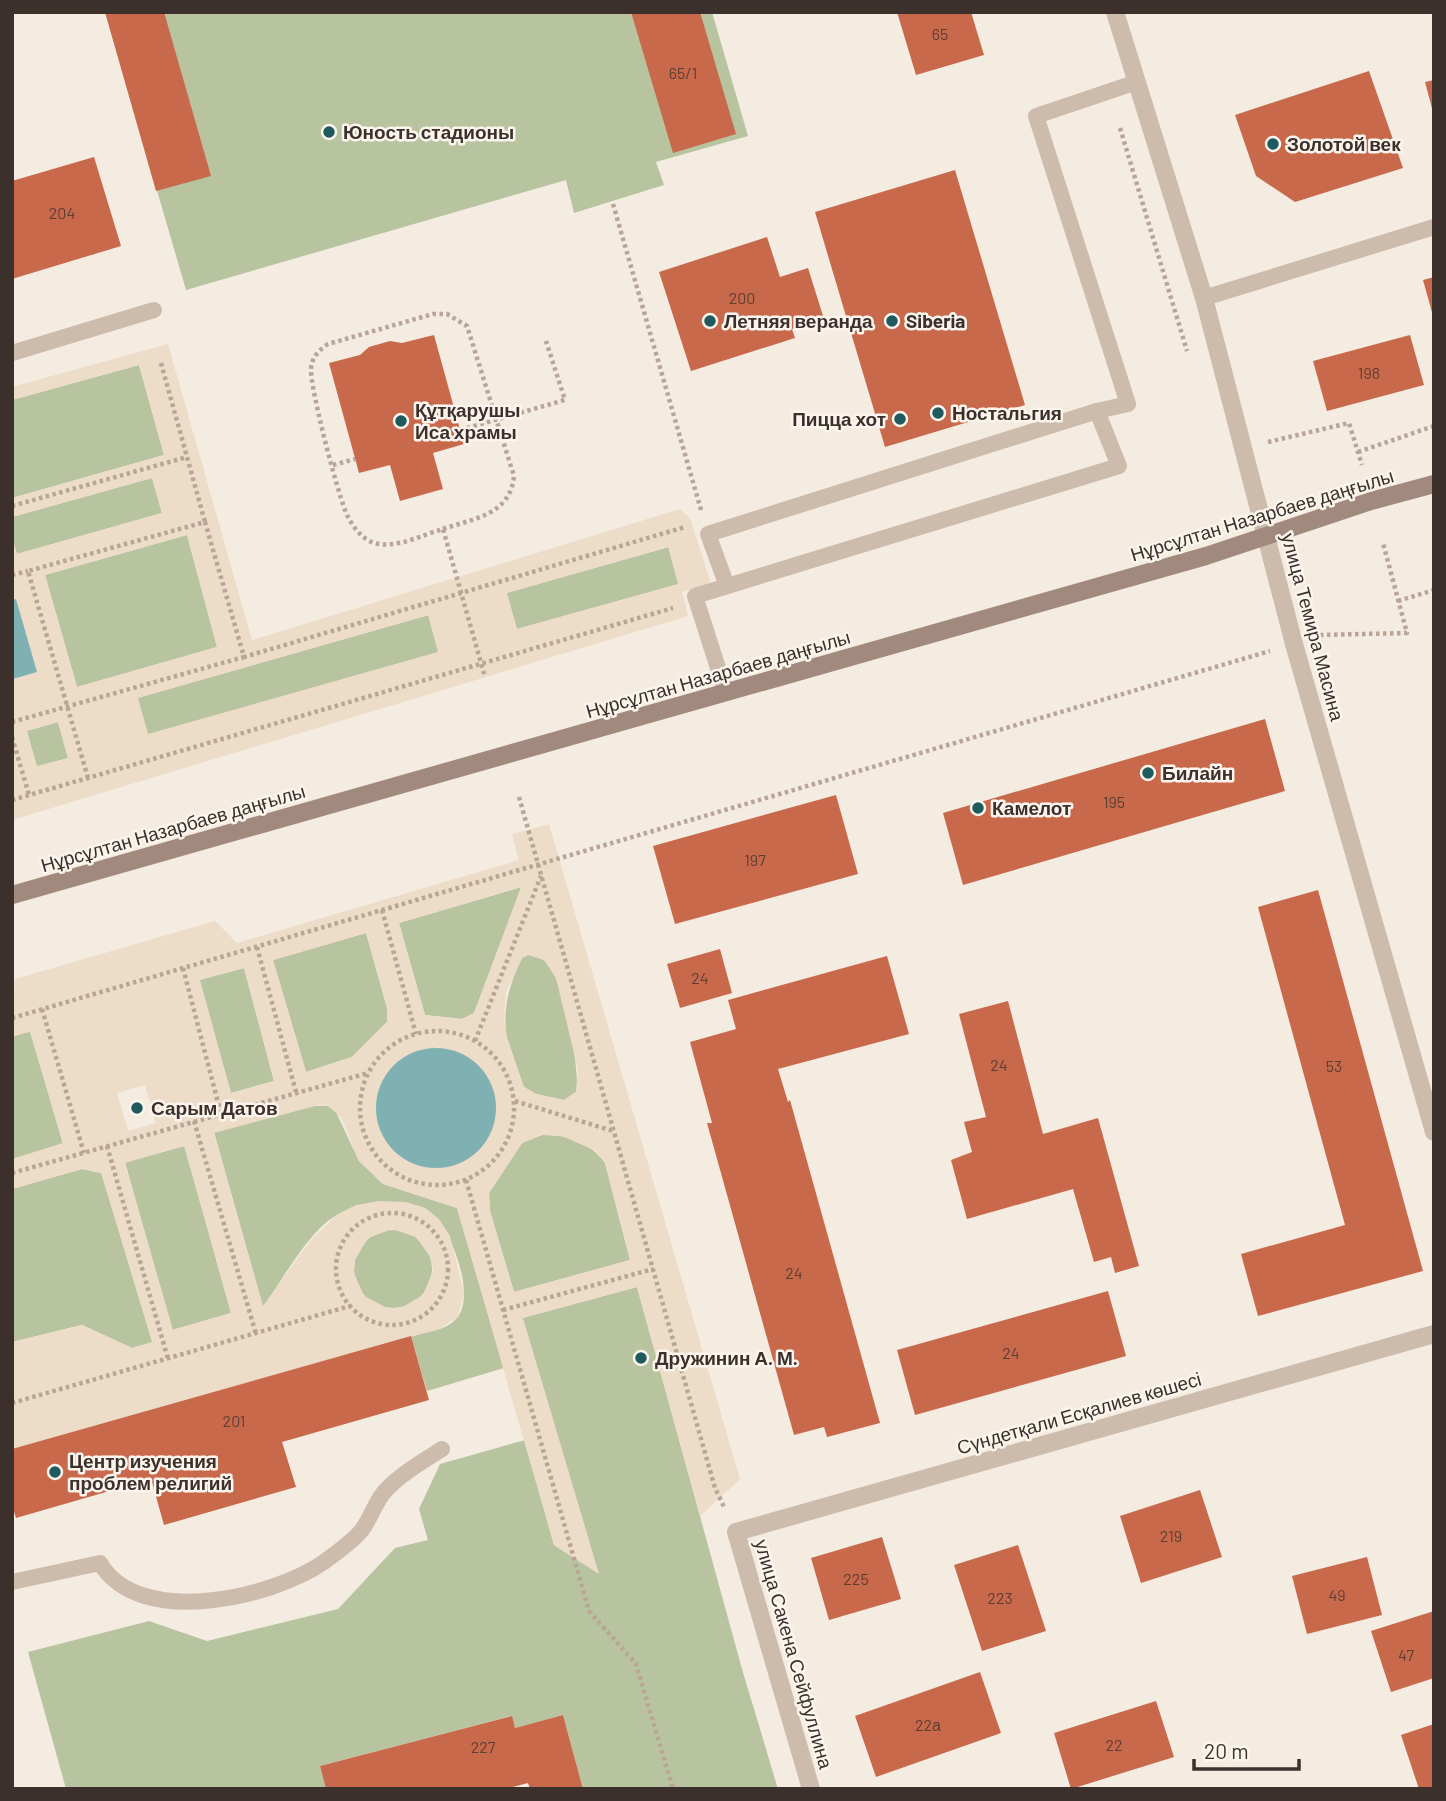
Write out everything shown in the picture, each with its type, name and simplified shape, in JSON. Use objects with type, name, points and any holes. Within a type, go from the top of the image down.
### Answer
[{"type":"main road","name":"Нұрсұлтан Назарбаев даңғылы","points":[[12,895],[1206,556],[1434,484]]},
{"type":"street","name":"улица Темира Масина","points":[[1115,12],[1203,298],[1266,535],[1434,1132]]},
{"type":"street","name":"Сүндетқали Есқалиев көшесі","points":[[736,1532],[1434,1334]]},
{"type":"street","name":"улица Сакена Сейфуллина","points":[[736,1532],[811,1789]]},
{"type":"lane","points":[[727,586],[708,534],[1097,411],[1128,404],[1036,116],[1137,82]]},
{"type":"lane","points":[[1203,298],[1434,227]]},
{"type":"lane","points":[[12,353],[154,310]]},
{"type":"lane","points":[[726,693],[695,596],[1119,466],[1097,411]]},
{"type":"lane","points":[[12,1582],[100,1563],[108,1576],[123,1589],[165,1601],[219,1601],[242,1594],[323,1563],[361,1531],[383,1492],[401,1475],[442,1449]]},
{"type":"path","points":[[1109,91],[1188,352]]},
{"type":"path","points":[[613,204],[704,522]]},
{"type":"path","points":[[433,314],[447,314],[457,318],[473,338],[497,419],[514,476],[513,489],[497,511],[390,545],[362,537],[347,514],[333,465],[311,384],[312,360],[317,351],[328,344],[433,314]]},
{"type":"path","points":[[460,429],[565,400],[546,341]]},
{"type":"path","points":[[161,363],[244,657]]},
{"type":"path","points":[[1267,442],[1349,423],[1362,465]]},
{"type":"path","points":[[1358,452],[1434,426]]},
{"type":"path","points":[[12,506],[187,457]]},
{"type":"path","points":[[333,465],[355,459]]},
{"type":"path","points":[[12,575],[205,522]]},
{"type":"path","points":[[12,722],[244,657],[692,525]]},
{"type":"path","points":[[443,529],[485,677]]},
{"type":"path","points":[[1320,635],[1407,634],[1383,543]]},
{"type":"path","points":[[28,571],[88,778]]},
{"type":"path","points":[[1398,601],[1434,590]]},
{"type":"path","points":[[12,800],[697,601]]},
{"type":"path","points":[[12,1018],[1270,651]]},
{"type":"path","points":[[12,737],[29,795]]},
{"type":"path","points":[[519,797],[715,1489],[736,1532]]},
{"type":"path","points":[[475,1041],[541,876]]},
{"type":"path","points":[[382,910],[415,1034]]},
{"type":"path","points":[[257,947],[296,1092]]},
{"type":"path","points":[[183,968],[221,1114]]},
{"type":"path","points":[[42,1009],[84,1153]]},
{"type":"path","points":[[446,1032],[475,1041],[495,1056],[508,1077],[514,1101],[511,1130],[498,1156],[484,1170],[466,1180],[436,1185],[420,1183],[392,1171],[380,1160],[364,1133],[361,1118],[363,1087],[369,1073],[388,1048],[415,1034],[446,1032]]},
{"type":"path","points":[[12,1173],[369,1073]]},
{"type":"path","points":[[514,1101],[614,1131]]},
{"type":"path","points":[[194,1121],[256,1334]]},
{"type":"path","points":[[107,1146],[168,1359]]},
{"type":"path","points":[[466,1180],[589,1611],[636,1664],[673,1789]]},
{"type":"path","points":[[386,1213],[401,1214],[416,1218],[438,1238],[445,1252],[447,1274],[441,1296],[420,1318],[391,1325],[369,1319],[351,1306],[342,1294],[336,1264],[340,1249],[358,1225],[386,1213]]},
{"type":"path","points":[[503,1310],[653,1269]]},
{"type":"path","points":[[12,1403],[351,1306]]},
{"type":"green space","points":[[105,12],[712,12],[748,136],[656,162],[664,185],[574,213],[566,180],[186,290]]},
{"type":"green space","points":[[139,365],[164,455],[12,498],[12,400]]},
{"type":"green space","points":[[152,478],[162,513],[17,554],[12,538],[12,517]]},
{"type":"green space","points":[[187,535],[217,647],[77,687],[45,575]]},
{"type":"green space","points":[[669,547],[679,584],[517,629],[506,593]]},
{"type":"green space","points":[[429,615],[439,652],[148,735],[137,698]]},
{"type":"green space","points":[[58,722],[68,758],[37,767],[26,731]]},
{"type":"green space","points":[[522,887],[474,1013],[462,1019],[425,1015],[399,923]]},
{"type":"green space","points":[[366,933],[387,1008],[387,1022],[352,1057],[306,1072],[273,960]]},
{"type":"green space","points":[[528,955],[541,959],[551,968],[566,1010],[577,1081],[576,1092],[564,1100],[536,1094],[524,1087],[510,1053],[505,1022],[506,1007],[514,975],[522,958]]},
{"type":"green space","points":[[244,968],[274,1081],[231,1093],[199,980]]},
{"type":"green space","points":[[30,1031],[63,1144],[12,1159],[12,1037]]},
{"type":"green space","points":[[307,1106],[328,1106],[335,1110],[359,1161],[383,1184],[457,1208],[504,1368],[427,1391],[411,1336],[452,1323],[462,1309],[464,1294],[463,1278],[452,1244],[435,1217],[418,1206],[382,1205],[337,1215],[306,1244],[263,1307],[214,1132]]},
{"type":"green space","points":[[542,1135],[577,1141],[592,1150],[605,1163],[630,1260],[514,1292],[490,1211],[489,1193],[522,1143]]},
{"type":"green space","points":[[185,1146],[231,1313],[172,1330],[125,1162]]},
{"type":"green space","points":[[82,1169],[101,1173],[105,1179],[153,1342],[132,1348],[82,1325],[12,1342],[12,1189]]},
{"type":"green space","points":[[393,1230],[408,1233],[421,1241],[429,1254],[432,1269],[429,1284],[421,1297],[408,1305],[393,1308],[378,1305],[365,1297],[357,1284],[354,1269],[357,1254],[365,1241],[378,1233]]},
{"type":"green space","points":[[637,1287],[742,1669],[778,1789],[583,1789],[563,1715],[515,1728],[511,1716],[320,1766],[326,1789],[66,1789],[28,1652],[149,1621],[207,1641],[338,1609],[395,1548],[428,1540],[419,1509],[440,1464],[525,1440],[554,1545],[598,1573],[522,1318]]},
{"type":"shaded area","points":[[168,344],[252,640],[680,509],[690,518],[711,584],[682,592],[688,616],[12,820],[12,677],[37,672],[15,599],[12,600],[12,538],[17,554],[162,513],[152,478],[12,517],[12,498],[164,455],[139,365],[12,400],[12,387]],"holes":[[[187,535],[217,647],[77,687],[45,575]],[[668,547],[678,584],[517,629],[507,593]],[[428,615],[438,652],[148,734],[138,698]],[[58,722],[68,758],[37,766],[27,731]]]},
{"type":"shaded area","points":[[549,824],[740,1479],[700,1516],[637,1287],[523,1318],[599,1574],[554,1545],[457,1208],[383,1184],[359,1161],[341,1117],[328,1106],[319,1105],[214,1133],[263,1306],[310,1241],[338,1214],[356,1205],[379,1201],[406,1202],[425,1208],[439,1219],[450,1236],[464,1293],[458,1317],[439,1329],[12,1449],[12,1342],[82,1325],[132,1348],[152,1342],[101,1173],[82,1169],[12,1189],[12,1159],[63,1143],[30,1032],[12,1036],[15,979],[215,921],[237,943],[519,860],[512,834]],"holes":[[[521,887],[474,1013],[462,1019],[425,1015],[399,923]],[[366,933],[387,1008],[387,1022],[352,1057],[306,1072],[273,960]],[[528,955],[544,960],[556,978],[578,1070],[576,1092],[564,1100],[536,1094],[524,1087],[507,1037],[504,1020],[506,992],[522,958]],[[244,968],[274,1081],[231,1093],[200,980]],[[439,1047],[458,1052],[475,1062],[496,1116],[490,1135],[478,1151],[462,1162],[443,1168],[423,1167],[378,1091],[387,1073],[401,1059]],[[145,1085],[156,1123],[128,1131],[117,1093]],[[542,1135],[562,1136],[596,1151],[605,1163],[630,1260],[514,1292],[490,1211],[489,1193],[522,1143]],[[184,1146],[231,1313],[173,1330],[125,1163]],[[392,1229],[416,1237],[431,1258],[433,1271],[423,1295],[401,1308],[387,1308],[364,1296],[354,1273],[355,1260],[368,1238]]]},
{"type":"water","points":[[16,599],[37,672],[13,679],[12,600]]},
{"type":"water","points":[[436,1048],[459,1053],[478,1066],[491,1085],[496,1108],[491,1131],[478,1150],[459,1163],[436,1168],[413,1163],[394,1150],[381,1131],[376,1108],[381,1085],[394,1066],[413,1053]]},
{"type":"building","points":[[105,12],[164,12],[211,176],[156,191]]},
{"type":"building","points":[[631,12],[700,12],[736,134],[673,153]]},
{"type":"building","points":[[897,12],[971,12],[984,55],[916,75]]},
{"type":"building","points":[[1369,71],[1403,168],[1295,202],[1256,176],[1235,115]]},
{"type":"building","points":[[1434,80],[1434,112],[1433,112],[1425,82]]},
{"type":"building","points":[[94,157],[121,246],[12,279],[12,181]]},
{"type":"building","points":[[955,170],[1025,405],[885,447],[815,212]]},
{"type":"building","points":[[767,237],[780,277],[808,268],[824,319],[792,329],[795,338],[691,371],[659,272]]},
{"type":"building","points":[[1434,277],[1434,315],[1433,316],[1423,280]]},
{"type":"building","name":"Құтқарушы Иса храмы","points":[[434,335],[464,444],[433,453],[443,489],[400,501],[390,465],[359,473],[329,363],[360,355],[369,347],[390,341],[402,343]]},
{"type":"building","points":[[1410,335],[1424,385],[1327,411],[1313,361]]},
{"type":"building","points":[[1265,719],[1285,791],[963,885],[943,813]]},
{"type":"building","points":[[836,795],[858,874],[675,924],[653,846]]},
{"type":"building","points":[[1318,890],[1423,1271],[1258,1316],[1241,1254],[1345,1225],[1258,907]]},
{"type":"building","points":[[720,949],[732,993],[680,1008],[667,964]]},
{"type":"building","points":[[887,956],[909,1034],[778,1069],[788,1102],[790,1100],[880,1423],[827,1437],[824,1427],[794,1435],[707,1123],[712,1123],[690,1042],[736,1029],[728,1000]]},
{"type":"building","points":[[1008,1001],[1043,1134],[1098,1118],[1139,1266],[1115,1273],[1111,1257],[1094,1262],[1073,1189],[967,1219],[951,1160],[972,1152],[964,1122],[986,1117],[959,1014]]},
{"type":"building","points":[[1108,1291],[1126,1356],[915,1415],[897,1350]]},
{"type":"building","points":[[411,1336],[429,1400],[282,1442],[296,1487],[164,1525],[151,1479],[16,1518],[12,1505],[12,1449]]},
{"type":"building","points":[[1200,1490],[1222,1557],[1141,1583],[1120,1516]]},
{"type":"building","points":[[882,1537],[901,1599],[829,1620],[811,1558]]},
{"type":"building","points":[[1018,1545],[1046,1631],[982,1651],[954,1565]]},
{"type":"building","points":[[1367,1557],[1382,1615],[1307,1634],[1292,1576]]},
{"type":"building","points":[[1434,1611],[1434,1678],[1391,1692],[1371,1631]]},
{"type":"building","points":[[980,1672],[1001,1733],[876,1777],[855,1716]]},
{"type":"building","points":[[1156,1701],[1174,1757],[1071,1789],[1054,1733]]},
{"type":"building","points":[[563,1715],[583,1789],[530,1789],[528,1783],[505,1789],[326,1789],[320,1766],[512,1716],[515,1728]]},
{"type":"building","points":[[1434,1724],[1434,1789],[1419,1789],[1401,1735]]},
{"type":"place","name":"Юность стадионы","points":[[329,132]]},
{"type":"place","name":"Золотой век","points":[[1273,144]]},
{"type":"place","name":"Летняя веранда","points":[[710,321]]},
{"type":"place","name":"Siberia","points":[[892,321]]},
{"type":"place","name":"Ностальгия","points":[[938,413]]},
{"type":"place","name":"Пицца хот","points":[[900,419]]},
{"type":"place","name":"Құтқарушы Иса храмы","points":[[401,421]]},
{"type":"place","name":"Билайн","points":[[1148,773]]},
{"type":"place","name":"Камелот","points":[[978,808]]},
{"type":"place","name":"Сарым Датов","points":[[137,1108]]},
{"type":"place","name":"Дружинин А. М.","points":[[641,1358]]},
{"type":"place","name":"Центр изучения проблем религий","points":[[55,1472]]}]
